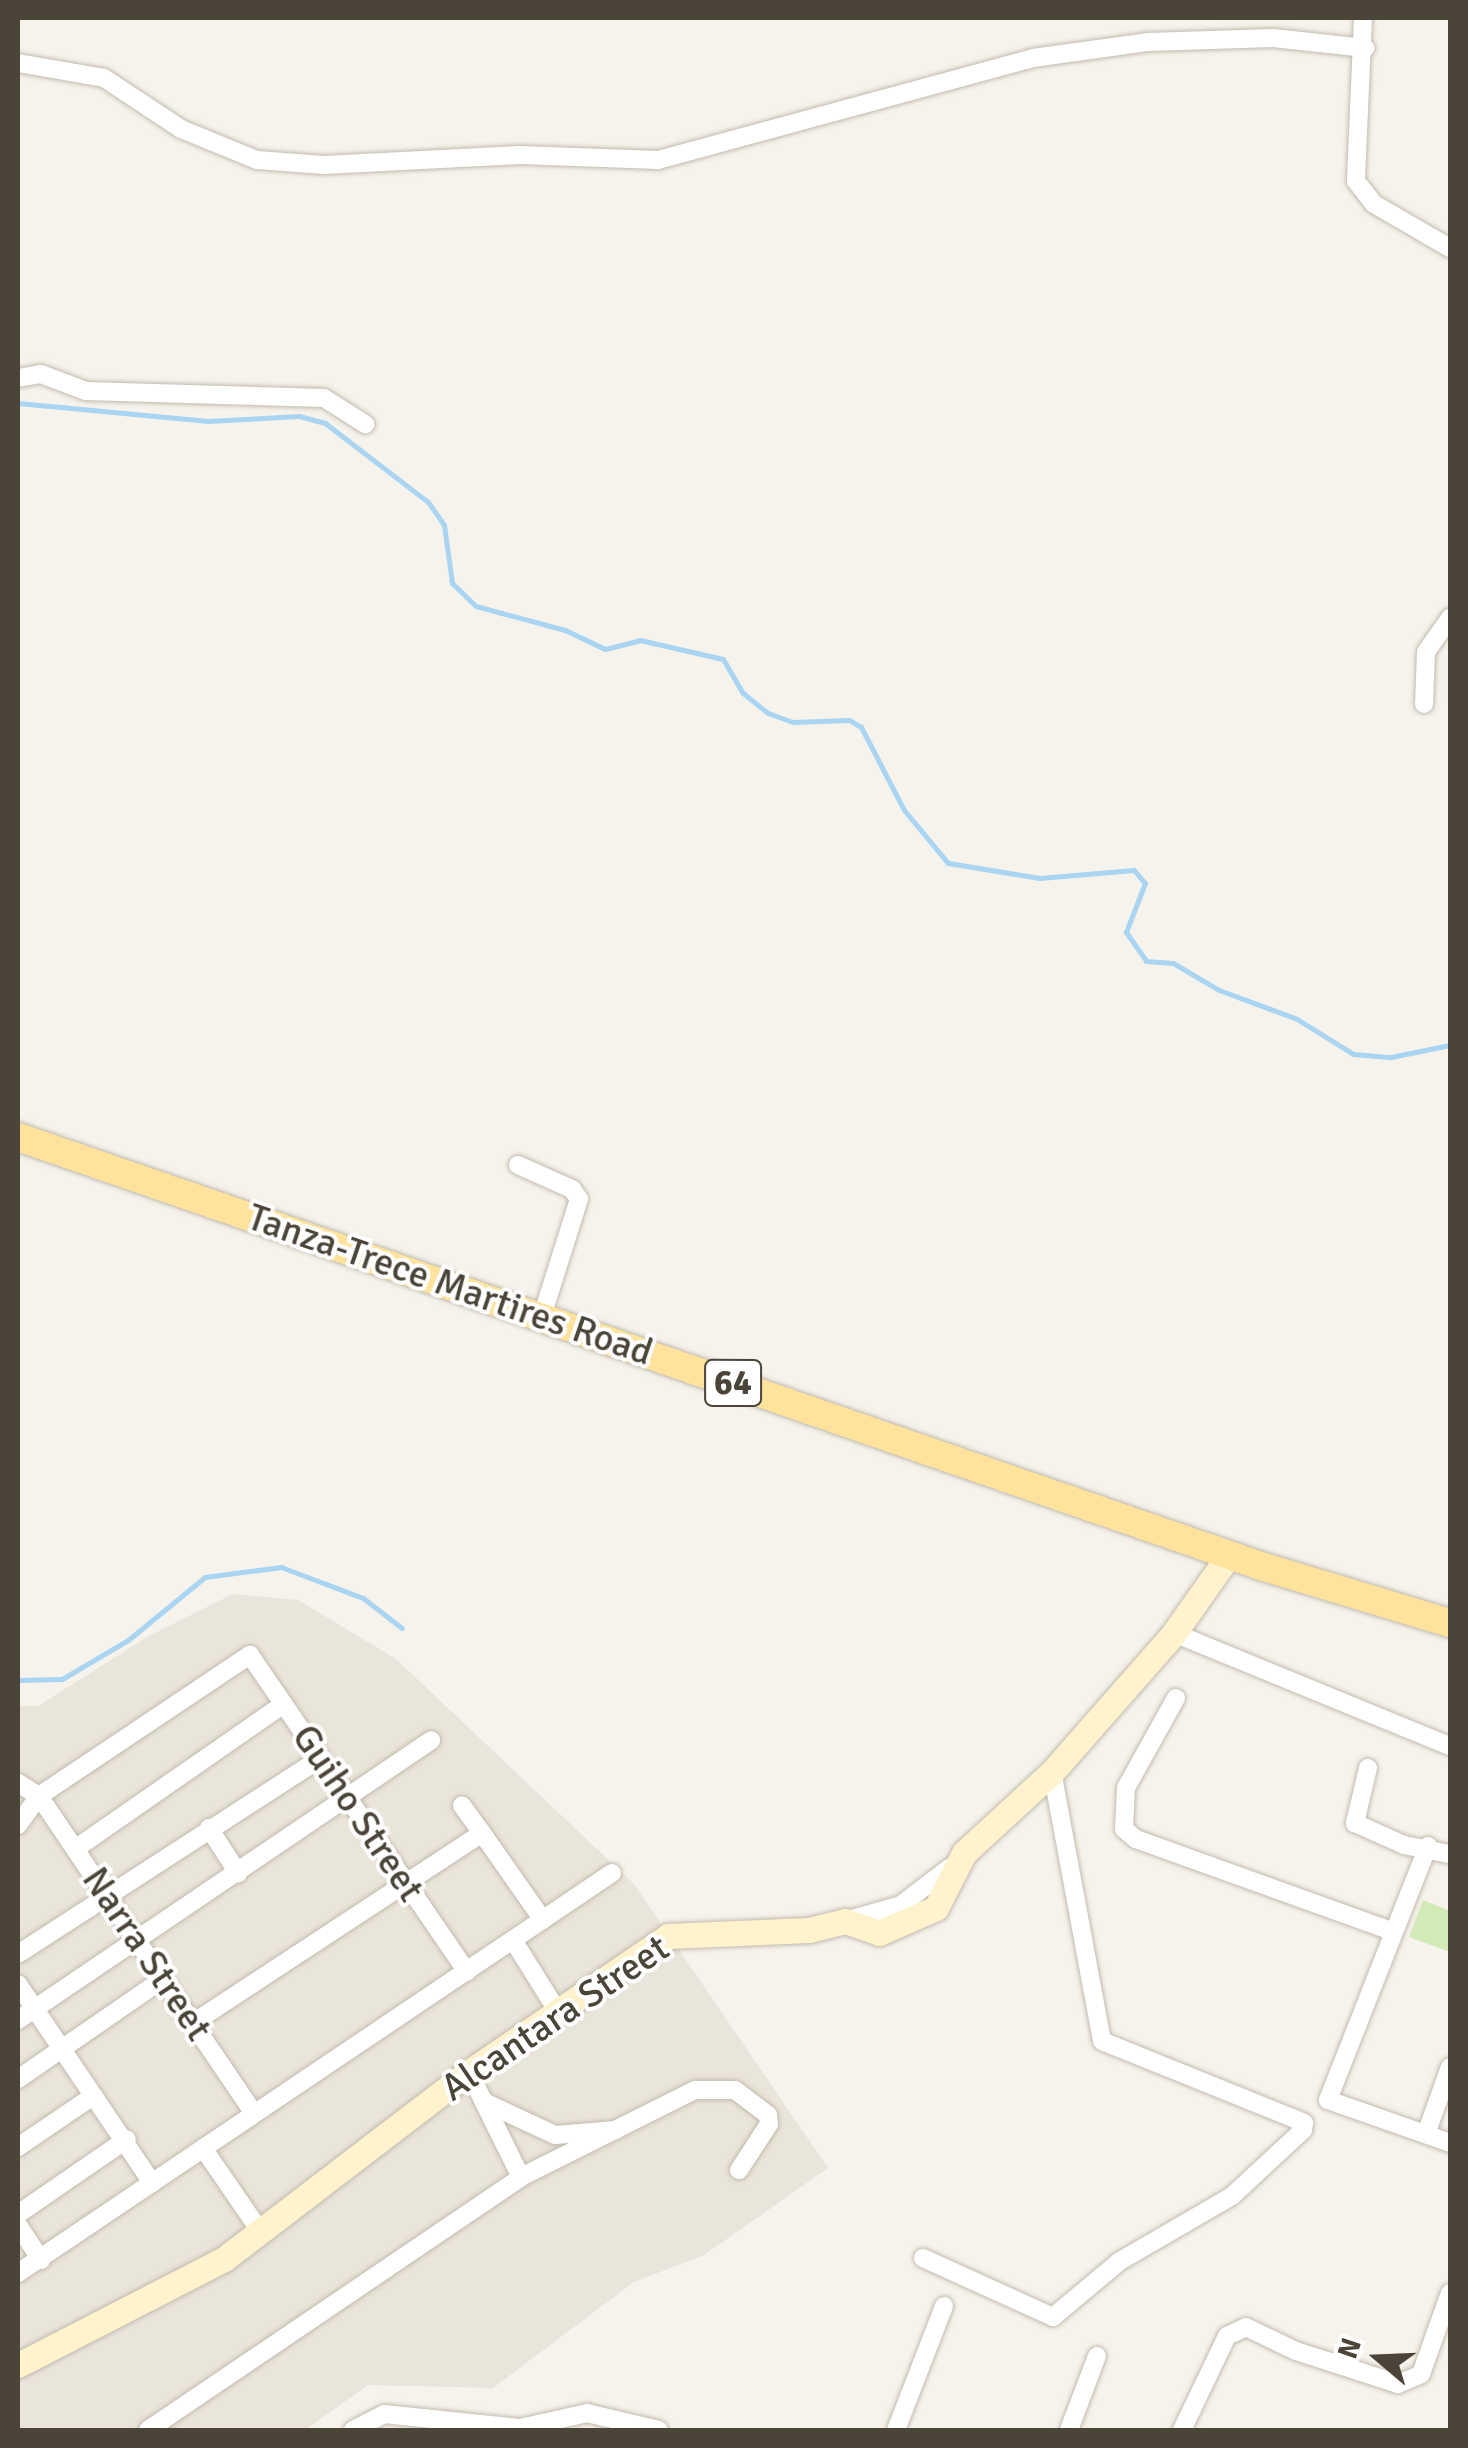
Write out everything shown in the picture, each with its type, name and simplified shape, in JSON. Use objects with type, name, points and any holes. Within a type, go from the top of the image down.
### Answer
[{"type":"main road","name":"Tanza-Trece Martires Road","points":[[18,1137],[1229,1554],[1450,1623]]},
{"type":"street","points":[[1363,18],[1366,48],[1356,181],[1374,204],[1450,248]]},
{"type":"street","points":[[18,63],[104,78],[180,128],[258,160],[324,165],[520,155],[658,160],[1033,58],[1149,42],[1273,38],[1366,48]]},
{"type":"street","points":[[18,378],[41,374],[86,392],[324,398],[365,424]]},
{"type":"street","points":[[1424,704],[1426,652],[1450,618]]},
{"type":"street","points":[[518,1165],[572,1189],[579,1199],[542,1316]]},
{"type":"street","name":"Alcantara Street","points":[[18,2365],[156,2298],[262,2234],[469,2072],[668,1936],[809,1930],[845,1921],[879,1933],[915,1921],[936,1908],[964,1853],[1052,1772],[1174,1633],[1229,1554]]},
{"type":"street","points":[[1174,1633],[1450,1746]]},
{"type":"street","name":"Guiho Street","points":[[39,1796],[250,1655],[467,1972]]},
{"type":"street","points":[[1176,1698],[1126,1788],[1124,1829],[1136,1839],[1394,1932]]},
{"type":"street","points":[[75,1849],[284,1704]]},
{"type":"street","points":[[18,2020],[430,1740]]},
{"type":"street","points":[[18,1954],[104,1892],[321,1758]]},
{"type":"street","points":[[1368,1768],[1355,1823],[1404,1845],[1428,1846],[1450,1854]]},
{"type":"street","points":[[923,2258],[1054,2317],[1120,2261],[1232,2196],[1302,2130],[1304,2123],[1102,2040],[1052,1772]]},
{"type":"street","points":[[18,1783],[39,1796],[18,1825]]},
{"type":"street","name":"Narra Street","points":[[39,1796],[254,2113]]},
{"type":"street","points":[[462,1805],[543,1920]]},
{"type":"street","points":[[208,1828],[238,1873]]},
{"type":"street","points":[[193,2023],[482,1833]]},
{"type":"street","points":[[1428,1846],[1328,2100],[1450,2142]]},
{"type":"street","points":[[18,2273],[612,1872]]},
{"type":"street","points":[[513,1940],[558,2012]]},
{"type":"street","points":[[18,2079],[163,1978]]},
{"type":"street","points":[[18,1984],[65,2046],[93,2096],[127,2139],[152,2183]]},
{"type":"street","points":[[1426,2134],[1450,2067]]},
{"type":"street","points":[[469,2072],[521,2177]]},
{"type":"street","points":[[148,2430],[521,2177],[626,2129],[695,2090],[735,2090],[769,2120],[739,2170]]},
{"type":"street","points":[[18,2147],[93,2096]]},
{"type":"street","points":[[484,2102],[555,2135],[626,2129]]},
{"type":"street","points":[[18,2214],[127,2139]]},
{"type":"street","points":[[202,2148],[262,2234]]},
{"type":"street","points":[[18,2225],[41,2260]]},
{"type":"street","points":[[1182,2430],[1227,2336],[1246,2327],[1296,2351],[1398,2384],[1421,2374],[1450,2293]]},
{"type":"street","points":[[896,2430],[944,2306]]},
{"type":"street","points":[[1068,2430],[1097,2356]]},
{"type":"street","points":[[353,2430],[384,2414],[520,2428],[586,2413],[659,2430]]},
{"type":"shaded area","points":[[233,1594],[298,1600],[396,1659],[634,1884],[828,2168],[704,2255],[634,2282],[493,2388],[368,2385],[305,2430],[18,2430],[18,1706],[38,1706],[147,1637]]},
{"type":"green space","points":[[1423,1900],[1450,1911],[1450,1952],[1409,1937]]},
{"type":"waterway","points":[[18,403],[208,421],[299,416],[325,423],[428,502],[444,525],[452,583],[476,606],[565,630],[605,649],[640,640],[723,659],[743,693],[768,713],[793,722],[849,720],[861,727],[904,810],[948,863],[1040,878],[1134,870],[1145,883],[1126,932],[1146,961],[1173,963],[1219,990],[1297,1019],[1353,1054],[1391,1057],[1450,1045]]},
{"type":"waterway","points":[[18,1680],[62,1679],[128,1640],[205,1577],[281,1567],[363,1598],[402,1628]]}]
